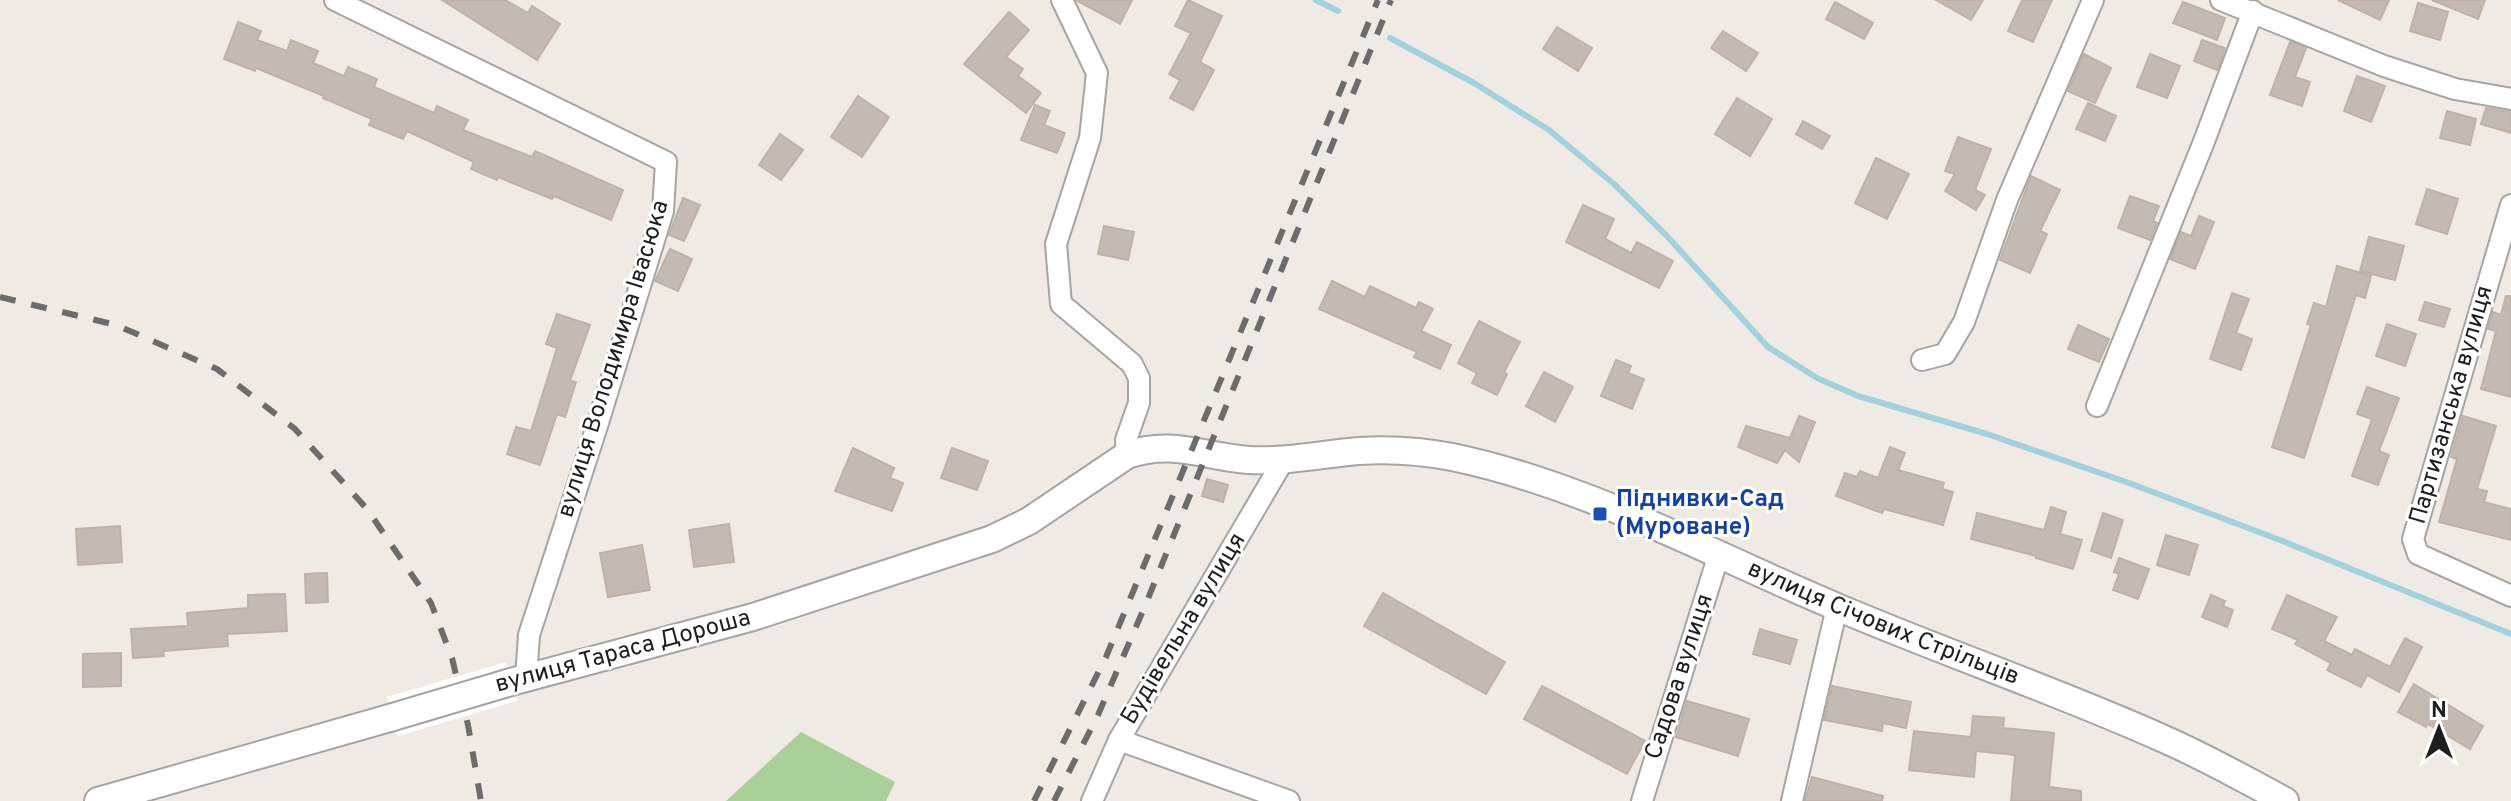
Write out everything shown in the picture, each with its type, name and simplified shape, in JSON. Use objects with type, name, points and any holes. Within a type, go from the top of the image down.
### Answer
[{"type":"street","name":"вулиця Володимира Івасюка","points":[[335,0],[666,162],[663,211],[529,635],[519,680]]},
{"type":"street","points":[[1062,0],[1097,73],[1090,138],[1056,244],[1061,304],[1132,364],[1139,378],[1139,403],[1126,440],[1127,455]]},
{"type":"street","points":[[1922,360],[1945,354],[1964,322],[2007,200],[2093,0]]},
{"type":"street","points":[[2221,0],[2384,66],[2455,89],[2511,99]]},
{"type":"street","points":[[2097,406],[2253,11]]},
{"type":"street","name":"Партизанська вулиця","points":[[2511,205],[2413,539],[2418,554],[2511,596]]},
{"type":"street","name":"вулиця Січових Стрільців","points":[[1127,455],[1168,447],[1193,449],[1223,457],[1283,461],[1388,450],[1451,457],[1515,473],[1576,494],[1837,607],[2164,739],[2285,801]]},
{"type":"street","name":"вулиця Тараса Дороша","points":[[98,801],[519,680],[753,617],[992,539],[1029,521],[1127,455]]},
{"type":"street","name":"Будівельна вулиця","points":[[1092,801],[1119,740],[1283,461]]},
{"type":"street","name":"Садова вулиця","points":[[1642,801],[1719,554]]},
{"type":"street","points":[[1792,801],[1837,607]]},
{"type":"street","points":[[1119,740],[1289,801]]},
{"type":"green space","points":[[801,732],[895,782],[886,801],[726,801]]},
{"type":"pier","points":[[506,662],[517,701],[398,736],[387,697]]},
{"type":"building","points":[[442,0],[505,0],[528,13],[532,6],[560,24],[537,60]]},
{"type":"building","points":[[1076,0],[1132,0],[1120,24]]},
{"type":"building","points":[[1188,0],[1222,16],[1200,62],[1214,70],[1193,110],[1170,98],[1180,80],[1169,74],[1191,33],[1175,26]]},
{"type":"building","points":[[1936,0],[1983,0],[1971,20]]},
{"type":"building","points":[[2022,0],[2052,0],[2033,42],[2008,31]]},
{"type":"building","points":[[2338,0],[2389,0],[2380,20]]},
{"type":"building","points":[[2432,0],[2485,0],[2478,19]]},
{"type":"building","points":[[1835,2],[1873,23],[1864,39],[1826,19]]},
{"type":"building","points":[[2183,2],[2225,18],[2217,40],[2173,23]]},
{"type":"building","points":[[2418,3],[2448,12],[2440,40],[2410,31]]},
{"type":"building","points":[[1009,12],[1029,30],[1006,57],[1023,69],[1018,76],[1041,93],[1026,113],[964,64]]},
{"type":"building","points":[[238,22],[261,31],[257,40],[287,51],[291,40],[318,51],[313,63],[344,76],[348,67],[377,79],[374,87],[434,113],[437,106],[468,120],[463,130],[532,157],[535,151],[623,190],[611,220],[554,196],[552,199],[498,177],[497,180],[471,169],[474,162],[407,131],[403,139],[369,125],[372,119],[324,96],[256,68],[255,71],[224,59]]},
{"type":"building","points":[[1557,27],[1592,48],[1578,71],[1543,49]]},
{"type":"building","points":[[1723,31],[1758,53],[1746,71],[1711,48]]},
{"type":"building","points":[[2202,40],[2225,48],[2217,70],[2194,61]]},
{"type":"building","points":[[2290,42],[2306,48],[2295,77],[2310,82],[2302,106],[2270,95]]},
{"type":"building","points":[[2084,54],[2111,68],[2095,103],[2068,91]]},
{"type":"building","points":[[2150,54],[2180,66],[2167,98],[2137,87]]},
{"type":"building","points":[[2357,76],[2385,86],[2371,122],[2344,111]]},
{"type":"building","points":[[858,96],[889,117],[862,157],[831,137]]},
{"type":"building","points":[[1737,98],[1772,119],[1750,156],[1715,134]]},
{"type":"building","points":[[2088,103],[2116,116],[2105,141],[2076,129]]},
{"type":"building","points":[[1035,105],[1050,111],[1044,125],[1065,133],[1057,153],[1021,140]]},
{"type":"building","points":[[2486,108],[2511,112],[2511,133],[2481,124]]},
{"type":"building","points":[[2447,111],[2476,119],[2470,145],[2440,138]]},
{"type":"building","points":[[1803,121],[1830,136],[1822,149],[1796,134]]},
{"type":"building","points":[[780,134],[803,150],[781,180],[759,165]]},
{"type":"building","points":[[1958,137],[1991,149],[1975,190],[1985,195],[1976,210],[1945,191],[1955,174],[1945,171]]},
{"type":"building","points":[[1876,158],[1909,174],[1887,219],[1855,203]]},
{"type":"building","points":[[2031,176],[2060,190],[2040,231],[2047,234],[2030,273],[2000,260]]},
{"type":"building","points":[[2427,189],[2458,199],[2447,234],[2416,224]]},
{"type":"building","points":[[2130,196],[2159,206],[2153,221],[2157,223],[2150,240],[2118,228]]},
{"type":"building","points":[[683,198],[700,205],[684,241],[669,235]]},
{"type":"building","points":[[1583,205],[1614,219],[1605,239],[1631,253],[1637,242],[1673,261],[1659,288],[1566,242]]},
{"type":"building","points":[[2199,216],[2214,222],[2195,269],[2170,259],[2181,232],[2191,236]]},
{"type":"building","points":[[1104,226],[1134,232],[1128,260],[1098,254]]},
{"type":"building","points":[[2369,237],[2404,246],[2395,280],[2360,271]]},
{"type":"building","points":[[670,249],[692,259],[678,291],[655,281]]},
{"type":"building","points":[[2337,266],[2371,276],[2365,298],[2356,295],[2304,458],[2272,447],[2311,325],[2307,324],[2314,303],[2326,307]]},
{"type":"building","points":[[1332,281],[1365,297],[1370,286],[1416,308],[1419,302],[1433,309],[1421,331],[1451,345],[1440,369],[1414,357],[1417,352],[1319,309]]},
{"type":"building","points":[[2232,293],[2249,299],[2236,333],[2252,339],[2241,370],[2210,359]]},
{"type":"building","points":[[2506,296],[2511,296],[2511,397],[2481,389],[2496,331],[2488,329],[2493,312],[2501,315]]},
{"type":"building","points":[[2425,302],[2450,309],[2444,327],[2419,320]]},
{"type":"building","points":[[557,314],[590,325],[570,381],[576,382],[565,417],[557,414],[540,465],[507,454],[516,427],[531,431],[557,348],[546,344]]},
{"type":"building","points":[[1479,321],[1520,342],[1504,372],[1507,374],[1497,395],[1472,383],[1477,373],[1458,363]]},
{"type":"building","points":[[2387,324],[2416,334],[2405,366],[2376,356]]},
{"type":"building","points":[[2078,325],[2109,339],[2099,362],[2068,349]]},
{"type":"building","points":[[1616,360],[1631,366],[1628,373],[1644,379],[1632,409],[1601,396]]},
{"type":"building","points":[[1544,372],[1573,387],[1555,422],[1526,406]]},
{"type":"building","points":[[2367,387],[2399,398],[2379,451],[2389,455],[2378,485],[2352,476],[2372,419],[2357,414]]},
{"type":"building","points":[[1799,416],[1815,422],[1799,462],[1785,450],[1777,463],[1738,447],[1746,426],[1790,438]]},
{"type":"building","points":[[2463,416],[2496,426],[2477,489],[2487,491],[2484,502],[2511,509],[2511,540],[2439,522],[2457,459],[2451,457]]},
{"type":"building","points":[[1890,447],[1905,453],[1898,470],[1944,483],[1942,489],[1953,492],[1943,525],[1884,509],[1882,513],[1836,496],[1845,473],[1857,477],[1860,471],[1878,478]]},
{"type":"building","points":[[853,448],[894,468],[890,478],[903,483],[892,511],[835,491]]},
{"type":"building","points":[[952,448],[988,461],[977,490],[941,478]]},
{"type":"building","points":[[1207,479],[1228,485],[1223,502],[1202,496]]},
{"type":"building","points":[[2051,507],[2066,512],[2060,534],[2082,540],[2073,569],[1971,539],[1977,513],[2044,530]]},
{"type":"building","points":[[2103,513],[2123,520],[2111,558],[2091,551]]},
{"type":"building","points":[[729,524],[734,562],[694,567],[689,530]]},
{"type":"building","points":[[120,526],[122,562],[78,565],[76,529]]},
{"type":"building","points":[[2166,535],[2198,545],[2189,575],[2157,565]]},
{"type":"building","points":[[642,545],[650,590],[608,597],[600,553]]},
{"type":"building","points":[[2119,558],[2149,569],[2138,599],[2113,590],[2119,574],[2114,572]]},
{"type":"building","points":[[327,573],[328,602],[306,603],[305,574]]},
{"type":"building","points":[[1383,593],[1505,662],[1486,694],[1364,626]]},
{"type":"building","points":[[285,594],[287,631],[227,634],[228,646],[163,651],[164,656],[133,658],[131,629],[188,626],[187,613],[248,608],[248,595]]},
{"type":"building","points":[[2211,595],[2225,601],[2223,606],[2233,610],[2227,627],[2202,617]]},
{"type":"building","points":[[2287,595],[2337,617],[2324,641],[2352,655],[2355,649],[2390,667],[2405,638],[2422,647],[2399,692],[2367,675],[2361,687],[2327,670],[2331,663],[2295,644],[2298,640],[2272,629]]},
{"type":"building","points":[[1760,629],[1797,640],[1790,664],[1753,654]]},
{"type":"building","points":[[121,653],[121,686],[83,687],[83,654]]},
{"type":"building","points":[[2414,684],[2483,726],[2470,749],[2428,724],[2426,727],[2398,712]]},
{"type":"building","points":[[1542,686],[1645,741],[1627,774],[1524,719]]},
{"type":"building","points":[[1832,686],[1911,702],[1906,728],[1883,723],[1882,731],[1824,720]]},
{"type":"building","points":[[1687,701],[1749,719],[1738,756],[1676,737]]},
{"type":"building","points":[[1973,716],[2004,718],[2003,728],[2054,733],[2049,787],[2081,791],[2081,801],[2011,801],[2015,755],[1976,751],[1974,777],[1909,770],[1914,731],[1971,737]]},
{"type":"building","points":[[1812,777],[1883,796],[1882,801],[1805,801]]},
{"type":"waterway","points":[[1316,0],[1338,11]]},
{"type":"waterway","points":[[1390,38],[1474,83],[1549,130],[1614,184],[1666,235],[1768,347],[1817,378],[1858,396],[1987,434],[2129,483],[2280,540],[2511,634]]},
{"type":"railway","points":[[1034,801],[1106,657],[1378,0]]},
{"type":"railway","points":[[1054,801],[1098,715],[1145,606],[1391,0]]},
{"type":"railway","points":[[0,297],[116,325],[217,369],[295,429],[367,509],[431,603],[452,658],[481,801]]},
{"type":"place","name":"Піднивки-Сад (Муроване)","points":[[1600,514]]}]
